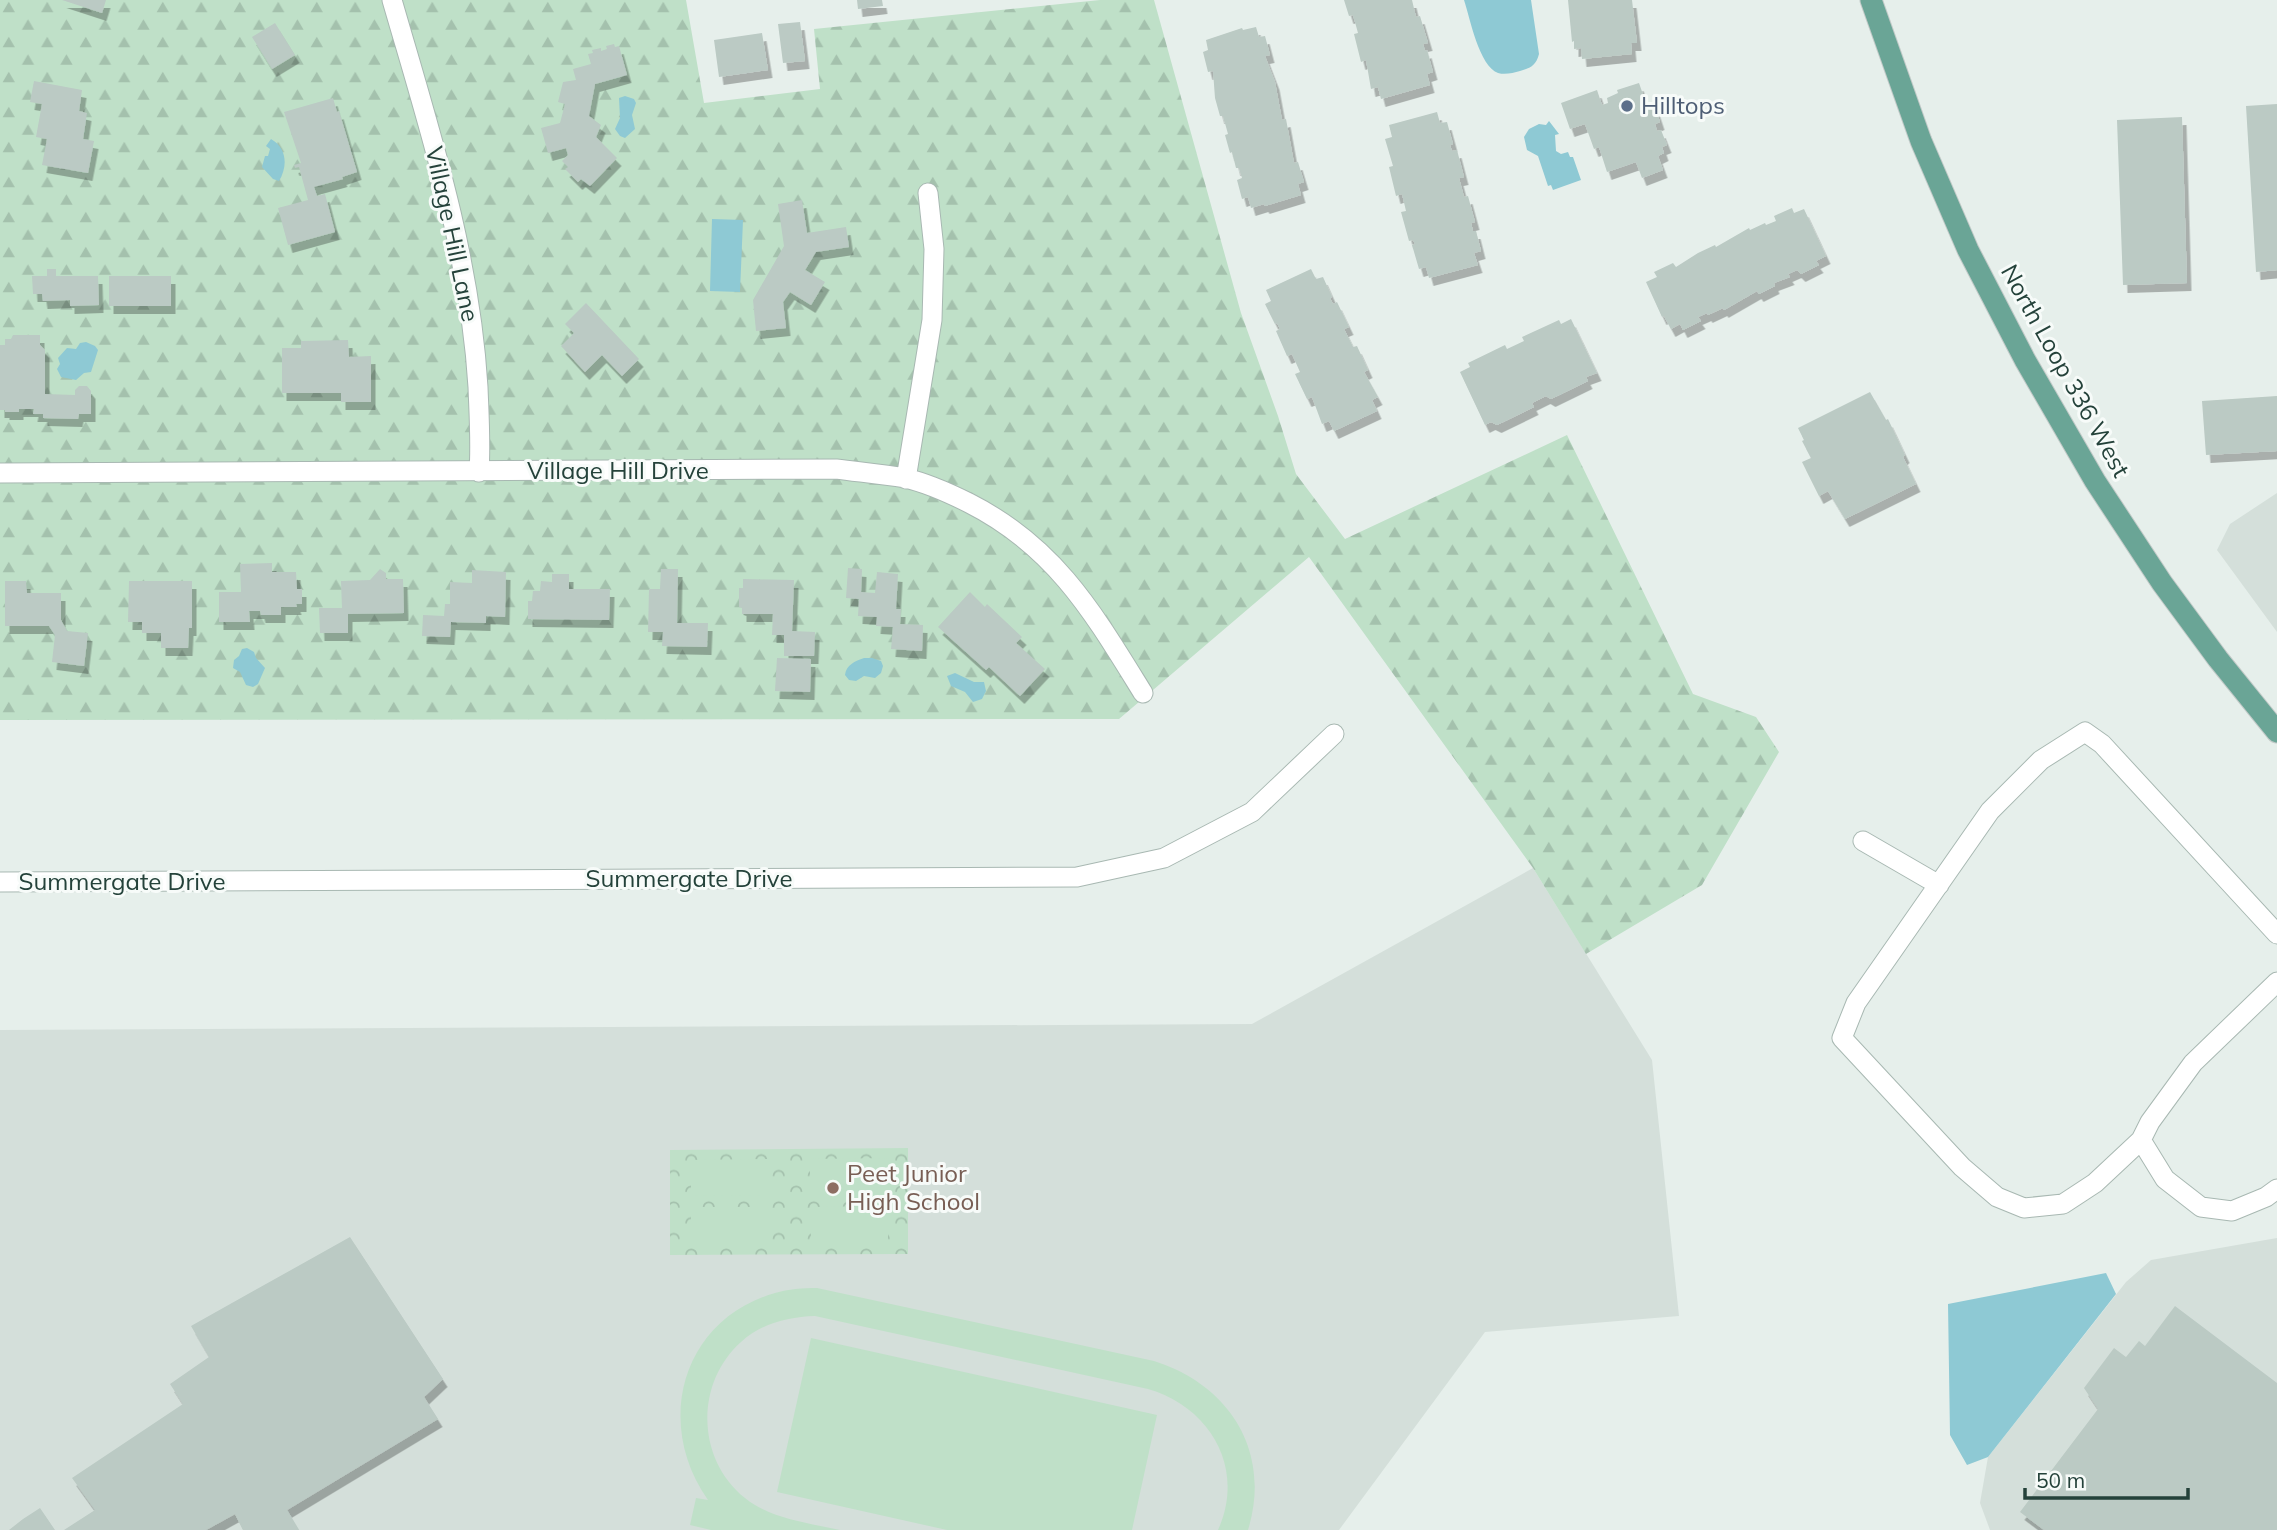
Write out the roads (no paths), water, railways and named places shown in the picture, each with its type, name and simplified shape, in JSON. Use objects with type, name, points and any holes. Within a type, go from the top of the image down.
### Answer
[{"type":"main road","name":"North Loop 336 West","points":[[1871,0],[1921,142],[1968,250],[2025,360],[2095,481],[2162,583],[2218,659],[2277,732]]},
{"type":"street","name":"Village Hill Lane","points":[[392,0],[444,183],[467,281],[476,356],[481,448],[479,472]]},
{"type":"street","points":[[906,479],[932,320],[934,249],[928,192]]},
{"type":"street","name":"Village Hill Drive","points":[[0,473],[836,469],[906,479],[950,494],[991,514],[1030,542],[1063,575],[1094,614],[1143,693]]},
{"type":"street","points":[[2277,934],[2102,744],[2085,732],[2041,760],[1990,811],[1856,1003],[1842,1038],[1962,1167],[1997,1197],[2024,1208],[2063,1204],[2095,1183],[2141,1140],[2150,1122],[2193,1063],[2277,982]]},
{"type":"street","name":"Summergate Drive","points":[[0,882],[1077,877],[1164,858],[1252,812],[1334,734]]},
{"type":"street","points":[[1863,841],[1939,885]]},
{"type":"street","points":[[2141,1140],[2165,1179],[2201,1207],[2232,1211],[2277,1189]]},
{"type":"water","points":[[1464,0],[1531,0],[1539,54],[1534,64],[1509,74],[1491,69],[1480,52]]},
{"type":"water","points":[[625,96],[634,99],[636,103],[632,115],[635,129],[625,138],[615,129],[620,118],[619,98]]},
{"type":"water","points":[[1549,121],[1559,134],[1555,135],[1556,151],[1561,154],[1568,152],[1570,157],[1573,157],[1581,180],[1553,190],[1551,185],[1548,186],[1538,156],[1527,150],[1524,137],[1529,129],[1539,124],[1546,125]]},
{"type":"water","points":[[271,139],[283,152],[285,163],[279,181],[273,179],[262,167],[270,149],[266,146]]},
{"type":"water","points":[[712,219],[743,220],[740,292],[710,291]]},
{"type":"water","points":[[86,342],[98,350],[91,372],[84,373],[76,380],[61,377],[57,369],[60,364],[58,358],[67,348],[76,349],[80,343]]},
{"type":"water","points":[[247,648],[254,652],[265,668],[258,684],[253,687],[246,685],[240,672],[233,668],[234,660],[242,649]]},
{"type":"water","points":[[864,658],[881,661],[881,673],[875,678],[864,676],[856,681],[849,680],[845,675],[849,666]]},
{"type":"water","points":[[955,673],[974,682],[984,682],[986,691],[982,699],[973,702],[965,692],[951,686],[947,676]]},
{"type":"water","points":[[2106,1273],[2116,1294],[1988,1457],[1967,1465],[1950,1435],[1948,1304]]},
{"type":"place","name":"Hilltops","points":[[1627,106]]},
{"type":"place","name":"Peet Junior High School","points":[[833,1188]]}]
